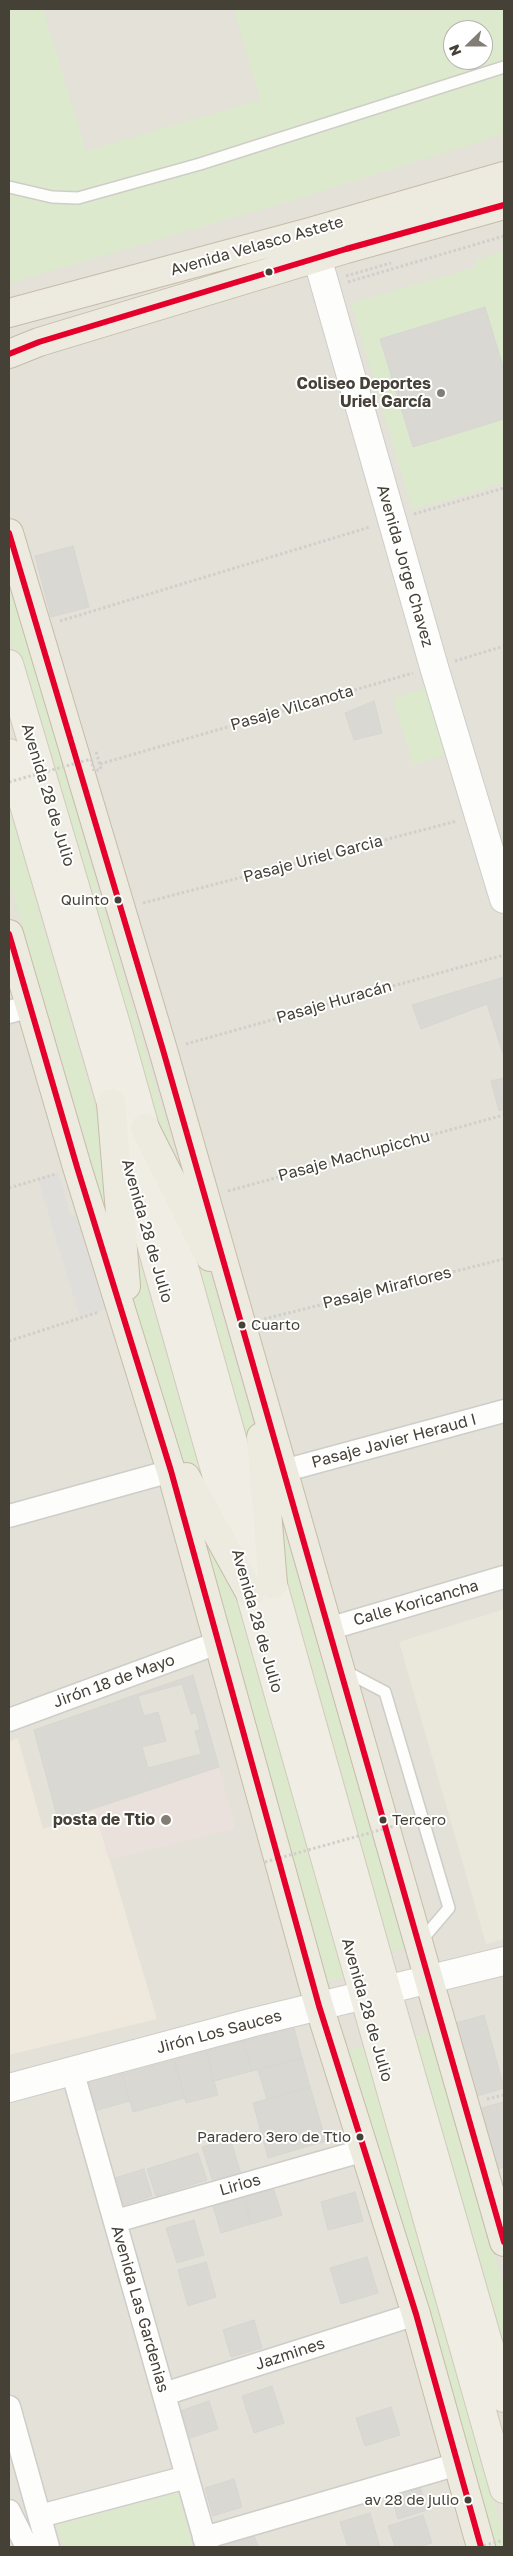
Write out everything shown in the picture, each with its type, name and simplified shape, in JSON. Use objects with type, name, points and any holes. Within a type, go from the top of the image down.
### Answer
[{"type":"highway","name":"Avenida Velasco Astete","points":[[9,313],[310,232],[504,176]]},
{"type":"highway","name":"Avenida Velasco Astete","points":[[9,354],[39,342],[317,258],[504,205]]},
{"type":"highway","points":[[9,533],[38,628],[88,761],[121,908],[504,2242]]},
{"type":"highway","points":[[9,934],[19,1009],[77,1167],[172,1471],[320,2006],[416,2314],[480,2547]]},
{"type":"highway","points":[[111,1103],[130,1335]]},
{"type":"highway","points":[[145,1128],[238,1314]]},
{"type":"highway","points":[[255,1373],[261,1589]]},
{"type":"highway","points":[[145,1384],[195,1497],[261,1589]]},
{"type":"main road","name":"Avenida 28 de Julio","points":[[9,664],[145,1128],[261,1589]]},
{"type":"main road","name":"Avenida 28 de Julio","points":[[9,753],[111,1103],[261,1589],[375,1993],[504,2489]]},
{"type":"main road","name":"Avenida 28 de Julio","points":[[375,1993],[504,2398]]},
{"type":"street","name":"Avenida Jorge Chavez","points":[[310,232],[434,667],[504,899]]},
{"type":"street","name":"Pasaje Javier Heraud I","points":[[283,1471],[504,1411]]},
{"type":"street","points":[[9,1516],[172,1471]]},
{"type":"street","name":"Calle Koricancha","points":[[328,1629],[504,1577]]},
{"type":"street","name":"Jirón 18 de Mayo","points":[[9,1720],[220,1642]]},
{"type":"street","name":"Jirón Los Sauces","points":[[9,2088],[320,2006],[504,1961]]},
{"type":"street","name":"Avenida Las Gardenias","points":[[72,2070],[206,2543]]},
{"type":"street","name":"Lirios","points":[[116,2221],[364,2150]]},
{"type":"street","name":"Jazmines","points":[[164,2394],[416,2314]]},
{"type":"street","points":[[9,2407],[48,2547]]},
{"type":"street","points":[[206,2543],[458,2464]]},
{"type":"street","points":[[40,2516],[187,2477]]},
{"type":"street","points":[[9,2510],[27,2547]]},
{"type":"lane","points":[[9,187],[52,197],[78,198],[200,164],[504,67]]},
{"type":"lane","points":[[340,1669],[385,1692],[444,1890],[449,1908],[419,1943]]},
{"type":"path","points":[[326,289],[504,236]]},
{"type":"path","points":[[38,628],[392,520],[504,488]]},
{"type":"path","name":"Pasaje Vilcanota","points":[[88,761],[434,667],[504,646]]},
{"type":"path","points":[[9,782],[91,759],[94,771],[101,769],[88,761]]},
{"type":"path","name":"Pasaje Uriel Garcia","points":[[121,908],[479,816]]},
{"type":"path","name":"Pasaje Huracán","points":[[163,1050],[504,955]]},
{"type":"path","name":"Pasaje Machupicchu","points":[[204,1197],[504,1115]]},
{"type":"path","points":[[9,1188],[77,1167]]},
{"type":"path","name":"Pasaje Miraflores","points":[[238,1314],[504,1260]]},
{"type":"path","points":[[9,1341],[120,1305]]},
{"type":"path","points":[[265,1862],[398,1825]]},
{"type":"path","points":[[480,2547],[504,2540]]},
{"type":"shaded area","points":[[9,9],[504,9],[504,2547],[9,2547]]},
{"type":"shaded area","points":[[58,1173],[71,1216],[90,1210],[120,1305],[80,1318],[38,1179]]},
{"type":"shaded area","points":[[504,1609],[504,1939],[486,1944],[399,1642]]},
{"type":"shaded area","points":[[18,1738],[43,1829],[95,1810],[157,2019],[9,2055],[9,1741]]},
{"type":"shaded area","name":"posta de Ttio","points":[[219,1767],[236,1829],[109,1860],[95,1810]]},
{"type":"green space","points":[[9,9],[43,9],[86,151],[260,100],[234,9],[420,11],[504,9],[504,134],[294,200],[9,283]]},
{"type":"green space","name":"Coliseo Deportes Uriel García","points":[[504,251],[504,483],[412,510],[351,303],[477,267],[475,260]]},
{"type":"green space","points":[[9,581],[405,1948],[387,1952],[9,634]]},
{"type":"green space","points":[[425,688],[445,755],[413,765],[393,698]]},
{"type":"green space","points":[[9,807],[345,1977],[327,1982],[230,1634],[9,881]]},
{"type":"green space","points":[[430,2032],[504,2288],[504,2369],[409,2038]]},
{"type":"green space","points":[[364,2046],[504,2535],[504,2547],[491,2547],[348,2051]]},
{"type":"green space","points":[[178,2493],[193,2547],[63,2547],[57,2525]]},
{"type":"building","points":[[485,307],[504,370],[504,419],[413,447],[380,339]]},
{"type":"building","points":[[73,546],[89,607],[51,617],[35,556]]},
{"type":"building","points":[[374,701],[382,733],[354,740],[345,713]]},
{"type":"building","points":[[504,977],[504,1057],[487,1004],[421,1029],[412,1005]]},
{"type":"building","points":[[504,1078],[504,1109],[499,1111],[491,1081]]},
{"type":"building","points":[[193,1675],[219,1767],[58,1820],[34,1730]]},
{"type":"building","points":[[182,1684],[191,1714],[196,1713],[200,1730],[195,1731],[201,1754],[148,1768],[142,1747],[166,1741],[158,1712],[144,1716],[138,1696]]},
{"type":"building","points":[[484,2015],[504,2088],[477,2096],[456,2023]]},
{"type":"building","points":[[294,2028],[302,2058],[252,2071],[243,2041]]},
{"type":"building","points":[[243,2041],[252,2071],[214,2081],[206,2051]]},
{"type":"building","points":[[206,2051],[218,2095],[186,2103],[174,2060]]},
{"type":"building","points":[[302,2058],[310,2087],[267,2099],[258,2070]]},
{"type":"building","points":[[174,2060],[185,2098],[133,2112],[122,2074]]},
{"type":"building","points":[[122,2074],[130,2101],[94,2111],[87,2083]]},
{"type":"building","points":[[310,2087],[326,2141],[268,2158],[253,2103]]},
{"type":"building","points":[[504,2102],[504,2167],[496,2170],[478,2109]]},
{"type":"building","points":[[230,2138],[241,2174],[213,2182],[202,2147]]},
{"type":"building","points":[[198,2153],[207,2180],[156,2196],[147,2169]]},
{"type":"building","points":[[144,2169],[152,2196],[123,2205],[115,2178]]},
{"type":"building","points":[[273,2187],[282,2215],[252,2224],[244,2196]]},
{"type":"building","points":[[355,2192],[363,2221],[328,2230],[321,2202]]},
{"type":"building","points":[[243,2197],[251,2224],[221,2233],[213,2206]]},
{"type":"building","points":[[194,2220],[204,2255],[177,2263],[166,2228]]},
{"type":"building","points":[[367,2257],[378,2293],[341,2304],[330,2268]]},
{"type":"building","points":[[206,2262],[216,2297],[188,2306],[178,2270]]},
{"type":"building","points":[[254,2320],[262,2348],[231,2357],[223,2330]]},
{"type":"building","points":[[272,2386],[284,2423],[254,2433],[242,2396]]},
{"type":"building","points":[[209,2401],[218,2429],[190,2438],[180,2411]]},
{"type":"building","points":[[391,2407],[400,2435],[365,2446],[356,2418]]},
{"type":"building","points":[[234,2479],[242,2507],[213,2516],[205,2488]]},
{"type":"building","points":[[419,2483],[427,2510],[398,2519],[390,2491]]},
{"type":"building","points":[[370,2513],[380,2547],[348,2547],[340,2522]]},
{"type":"building","points":[[423,2515],[432,2543],[417,2547],[395,2547],[388,2526]]},
{"type":"building","points":[[253,2532],[258,2547],[219,2547],[218,2544]]},
{"type":"transit line","points":[[9,354],[39,342],[346,249],[504,205]]},
{"type":"transit line","points":[[9,533],[163,1050],[504,2242]]},
{"type":"transit line","points":[[9,934],[77,1167],[171,1471],[319,2006],[416,2314],[481,2547]]},
{"type":"place","name":"Coliseo Deportes Uriel García","points":[[441,393]]},
{"type":"place","name":"Quinto","points":[[118,900]]},
{"type":"place","name":"Cuarto","points":[[242,1325]]},
{"type":"place","name":"posta de Ttio","points":[[166,1820]]},
{"type":"place","name":"Tercero","points":[[383,1820]]},
{"type":"place","name":"Paradero 3ero de Ttio","points":[[360,2137]]},
{"type":"place","name":"av 28 de julio","points":[[468,2500]]}]
